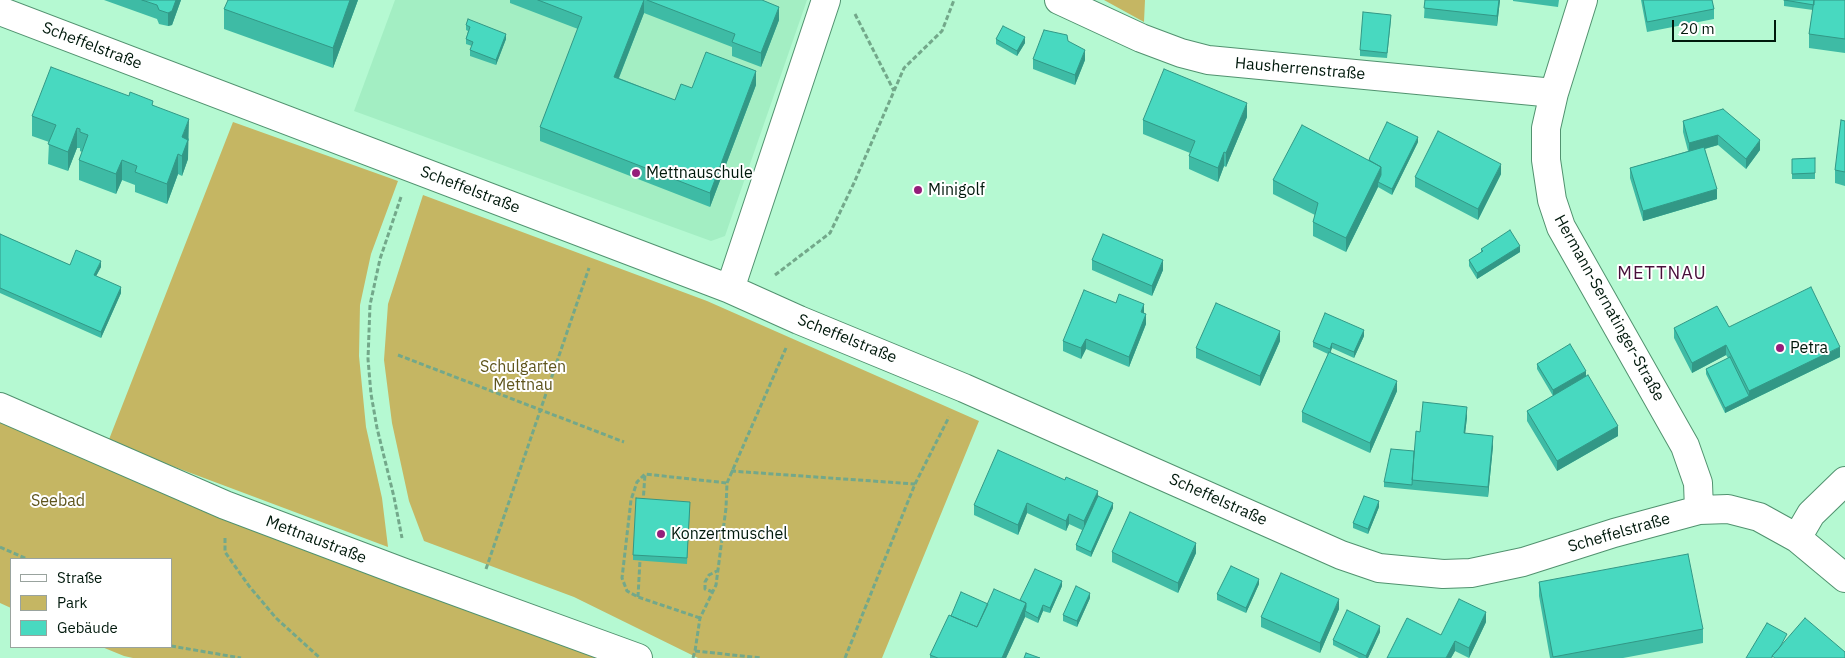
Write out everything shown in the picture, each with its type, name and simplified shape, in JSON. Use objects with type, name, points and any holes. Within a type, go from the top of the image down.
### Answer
[{"type":"street","points":[[738,292],[826,0]]},
{"type":"street","name":"Hausherrenstraße","points":[[1059,0],[1141,38],[1181,53],[1208,60],[1554,93]]},
{"type":"street","name":"Hermann-Sernatinger-Straße","points":[[1583,0],[1554,93],[1546,128],[1546,152],[1552,200],[1561,227],[1685,446],[1698,483],[1699,510]]},
{"type":"street","name":"Scheffelstraße","points":[[0,11],[738,292],[798,320],[964,388],[1341,555],[1379,568],[1428,573],[1471,573],[1523,562],[1614,533],[1699,510]]},
{"type":"street","name":"Mettnaustraße","points":[[0,407],[225,505],[638,658]]},
{"type":"street","points":[[1797,538],[1811,514],[1845,480]]},
{"type":"street","points":[[1699,510],[1728,509],[1759,517],[1797,538],[1845,578]]},
{"type":"path","points":[[738,292],[830,232],[854,183],[904,68],[942,31],[954,0]]},
{"type":"path","points":[[852,8],[894,91]]},
{"type":"path","points":[[405,573],[401,535],[371,394],[368,360],[370,305],[380,259],[412,168]]},
{"type":"path","points":[[487,563],[599,239]]},
{"type":"path","points":[[693,658],[696,651],[700,618],[716,585],[726,508],[727,483],[788,344]]},
{"type":"path","points":[[398,355],[624,442]]},
{"type":"path","points":[[845,658],[915,484],[964,388]]},
{"type":"path","points":[[731,472],[915,484]]},
{"type":"path","points":[[700,618],[627,591],[622,578],[631,500],[637,482],[646,474],[727,483]]},
{"type":"path","points":[[643,504],[646,474]]},
{"type":"path","points":[[0,547],[25,558]]},
{"type":"path","points":[[225,552],[249,586],[276,618],[320,658]]},
{"type":"path","points":[[638,596],[640,560]]},
{"type":"path","points":[[713,592],[705,589],[705,582],[709,575],[717,570]]},
{"type":"path","points":[[172,646],[241,658]]},
{"type":"path","points":[[696,651],[762,658]]},
{"type":"shaded area","name":"Mettnauschule","points":[[395,0],[807,0],[725,236],[711,241],[354,111]]},
{"type":"green space","points":[[1104,0],[1145,0],[1144,22]]},
{"type":"green space","points":[[233,122],[398,181],[371,254],[360,305],[359,356],[366,427],[382,498],[388,547],[108,442]]},
{"type":"green space","name":"Schulgarten Mettnau","points":[[423,195],[707,301],[979,421],[882,658],[698,658],[574,597],[424,541],[409,501],[392,423],[384,360],[388,304]]},
{"type":"green space","name":"Seebad","points":[[0,414],[603,658],[133,658],[104,648],[172,648],[172,558],[10,558],[10,608],[0,603]]},
{"type":"building","points":[[142,0],[176,0],[172,11],[168,13],[159,10],[157,5]]},
{"type":"building","points":[[228,0],[350,0],[333,48],[224,9]]},
{"type":"building","points":[[538,0],[644,0],[614,77],[675,100],[681,84],[692,88],[706,52],[756,71],[710,193],[540,127],[582,17]]},
{"type":"building","points":[[647,0],[762,0],[779,7],[761,53],[732,42],[735,34]]},
{"type":"building","points":[[1425,0],[1499,0],[1497,16],[1424,8]]},
{"type":"building","points":[[1643,0],[1712,0],[1714,9],[1647,22]]},
{"type":"building","points":[[1784,0],[1814,0],[1814,5]]},
{"type":"building","points":[[1814,0],[1845,0],[1845,39],[1809,34]]},
{"type":"building","points":[[1363,12],[1391,15],[1387,53],[1360,50]]},
{"type":"building","points":[[468,19],[506,34],[496,60],[470,50],[473,42],[466,39],[470,27],[466,25]]},
{"type":"building","points":[[1003,26],[1025,37],[1017,51],[996,39]]},
{"type":"building","points":[[1044,30],[1067,35],[1068,41],[1085,50],[1075,75],[1033,59]]},
{"type":"building","points":[[51,67],[129,96],[130,92],[153,101],[152,105],[189,119],[182,137],[188,140],[182,156],[178,154],[167,184],[135,172],[137,166],[122,160],[116,174],[79,160],[88,135],[80,132],[80,129],[77,128],[68,152],[48,144],[56,125],[32,116]]},
{"type":"building","points":[[1164,69],[1247,103],[1218,168],[1189,156],[1195,141],[1143,120]]},
{"type":"building","points":[[1723,109],[1760,140],[1746,159],[1718,135],[1689,143],[1683,121]]},
{"type":"building","points":[[1841,120],[1845,121],[1845,172],[1835,170]]},
{"type":"building","points":[[1387,122],[1418,137],[1392,189],[1378,182],[1381,175],[1381,167],[1369,160]]},
{"type":"building","points":[[1302,125],[1381,167],[1346,238],[1313,222],[1318,203],[1273,180]]},
{"type":"building","points":[[1438,131],[1501,164],[1478,209],[1415,177]]},
{"type":"building","points":[[1704,147],[1717,189],[1643,211],[1630,168]]},
{"type":"building","points":[[1815,158],[1815,173],[1792,174],[1792,159]]},
{"type":"building","points":[[1510,230],[1520,246],[1477,273],[1469,260],[1483,251],[1481,249]]},
{"type":"building","points":[[0,234],[70,265],[76,250],[101,261],[94,275],[121,287],[101,332],[0,288]]},
{"type":"building","points":[[1103,234],[1163,260],[1152,286],[1092,260]]},
{"type":"building","name":"Petra","points":[[1811,287],[1840,347],[1749,391],[1726,345],[1692,363],[1674,328],[1717,306],[1729,327]]},
{"type":"building","points":[[1084,290],[1116,303],[1119,294],[1144,304],[1141,312],[1146,314],[1129,357],[1086,339],[1081,348],[1063,341]]},
{"type":"building","points":[[1216,303],[1280,331],[1260,376],[1196,348]]},
{"type":"building","points":[[1325,313],[1364,330],[1354,352],[1332,343],[1330,349],[1313,342]]},
{"type":"building","points":[[1570,344],[1586,371],[1553,390],[1537,364]]},
{"type":"building","points":[[1329,352],[1397,381],[1370,443],[1302,412]]},
{"type":"building","points":[[1730,357],[1749,396],[1725,408],[1706,369]]},
{"type":"building","points":[[1588,375],[1618,426],[1557,461],[1527,411]]},
{"type":"building","points":[[1423,402],[1467,407],[1464,433],[1493,436],[1488,487],[1412,480],[1416,431],[1420,432]]},
{"type":"building","points":[[1391,449],[1414,451],[1412,485],[1384,482]]},
{"type":"building","points":[[998,450],[1065,480],[1066,477],[1098,491],[1084,521],[1069,514],[1066,521],[1027,503],[1018,525],[974,505]]},
{"type":"building","points":[[1098,496],[1113,503],[1091,552],[1076,545]]},
{"type":"building","points":[[1364,496],[1379,501],[1368,529],[1353,523]]},
{"type":"building","name":"Konzertmuschel","points":[[636,498],[690,502],[687,558],[633,555]]},
{"type":"building","points":[[1130,512],[1196,543],[1178,583],[1112,552]]},
{"type":"building","points":[[1688,554],[1703,629],[1553,657],[1539,582]]},
{"type":"building","points":[[1231,566],[1259,579],[1246,608],[1217,594]]},
{"type":"building","points":[[1035,569],[1062,581],[1050,608],[1043,605],[1038,618],[1025,611],[1026,603],[1020,600]]},
{"type":"building","points":[[1281,573],[1339,599],[1320,643],[1261,617]]},
{"type":"building","points":[[1076,586],[1090,593],[1077,621],[1063,615]]},
{"type":"building","points":[[994,589],[1026,603],[1002,658],[938,658],[930,655],[949,615],[977,627]]},
{"type":"building","points":[[961,592],[988,604],[977,627],[951,616]]},
{"type":"building","points":[[1459,599],[1486,612],[1469,648],[1455,641],[1446,658],[1387,658],[1407,618],[1441,635]]},
{"type":"building","points":[[1347,610],[1380,626],[1366,656],[1333,640]]},
{"type":"building","points":[[1805,618],[1845,652],[1845,658],[1775,658],[1772,656]]},
{"type":"building","points":[[1767,623],[1787,634],[1780,647],[1772,658],[1746,658]]},
{"type":"building","points":[[1026,653],[1040,658],[1024,658]]},
{"type":"place","name":"Mettnauschule","points":[[636,173]]},
{"type":"place","name":"Minigolf","points":[[918,190]]},
{"type":"place","name":"Petra","points":[[1780,348]]},
{"type":"place","name":"Konzertmuschel","points":[[661,534]]},
{"type":"district","name":"METTNAU","points":[[1662,274]]}]
